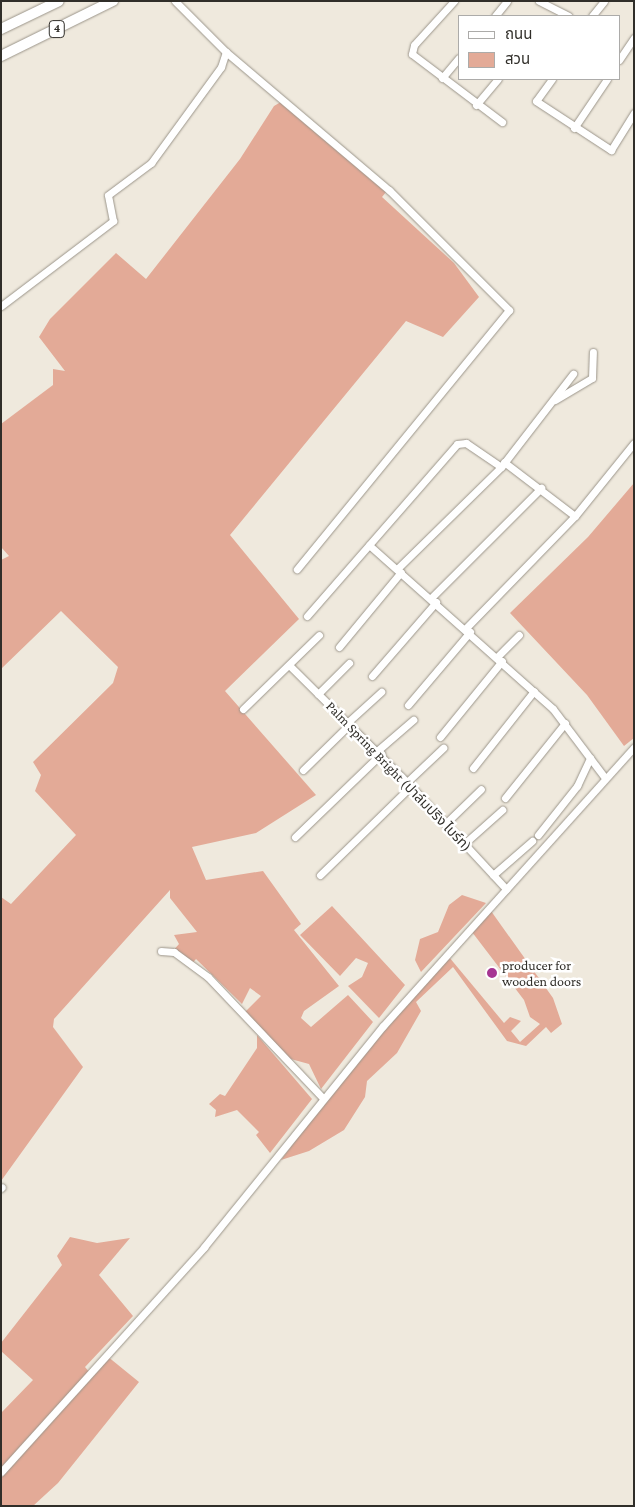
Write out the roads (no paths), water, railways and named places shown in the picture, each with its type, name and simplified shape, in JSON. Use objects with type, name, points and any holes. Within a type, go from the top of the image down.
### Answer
[{"type":"highway","name":"4","points":[[1,29],[59,1]]},
{"type":"highway","name":"4","points":[[1,56],[113,1]]},
{"type":"street","points":[[174,1],[226,52],[389,190],[509,310],[297,568]]},
{"type":"street","points":[[454,1],[414,45],[412,54],[476,106],[502,122]]},
{"type":"street","points":[[495,15],[507,1]]},
{"type":"street","points":[[539,1],[566,15]]},
{"type":"street","points":[[593,15],[604,1]]},
{"type":"street","points":[[549,15],[554,9]]},
{"type":"street","points":[[620,59],[634,38]]},
{"type":"street","points":[[1,306],[113,221],[108,196],[151,163],[216,73],[226,52]]},
{"type":"street","points":[[442,78],[458,59]]},
{"type":"street","points":[[476,106],[497,80]]},
{"type":"street","points":[[551,80],[536,101],[574,128],[610,150],[634,113]]},
{"type":"street","points":[[574,128],[606,80]]},
{"type":"street","points":[[550,403],[592,378],[593,352]]},
{"type":"street","points":[[339,647],[399,571],[503,464],[573,374]]},
{"type":"street","points":[[307,616],[460,443],[503,464],[541,488],[575,516]]},
{"type":"street","points":[[408,706],[468,630],[575,516],[634,443]]},
{"type":"street","points":[[372,676],[434,600],[541,488]]},
{"type":"street","points":[[369,545],[468,630],[534,691],[565,723],[605,778]]},
{"type":"street","points":[[243,709],[319,635]]},
{"type":"street","points":[[440,738],[519,635]]},
{"type":"street","points":[[318,694],[349,663]]},
{"type":"street","name":"Palm Spring Bright (ปาล์มปริง ไบร์ท)","points":[[289,665],[409,784],[506,890]]},
{"type":"street","points":[[473,768],[534,691]]},
{"type":"street","points":[[303,770],[381,692]]},
{"type":"street","points":[[295,837],[413,720]]},
{"type":"street","points":[[505,798],[565,723]]},
{"type":"street","points":[[1,1472],[204,1247],[322,1097],[634,747]]},
{"type":"street","points":[[320,875],[443,748]]},
{"type":"street","points":[[538,835],[573,792],[590,758]]},
{"type":"street","points":[[445,824],[481,789]]},
{"type":"street","points":[[465,843],[502,810]]},
{"type":"street","points":[[494,875],[532,841]]},
{"type":"street","points":[[161,951],[174,952],[203,974],[322,1097]]},
{"type":"place","name":"producer for wooden doors","points":[[492,973]]}]
